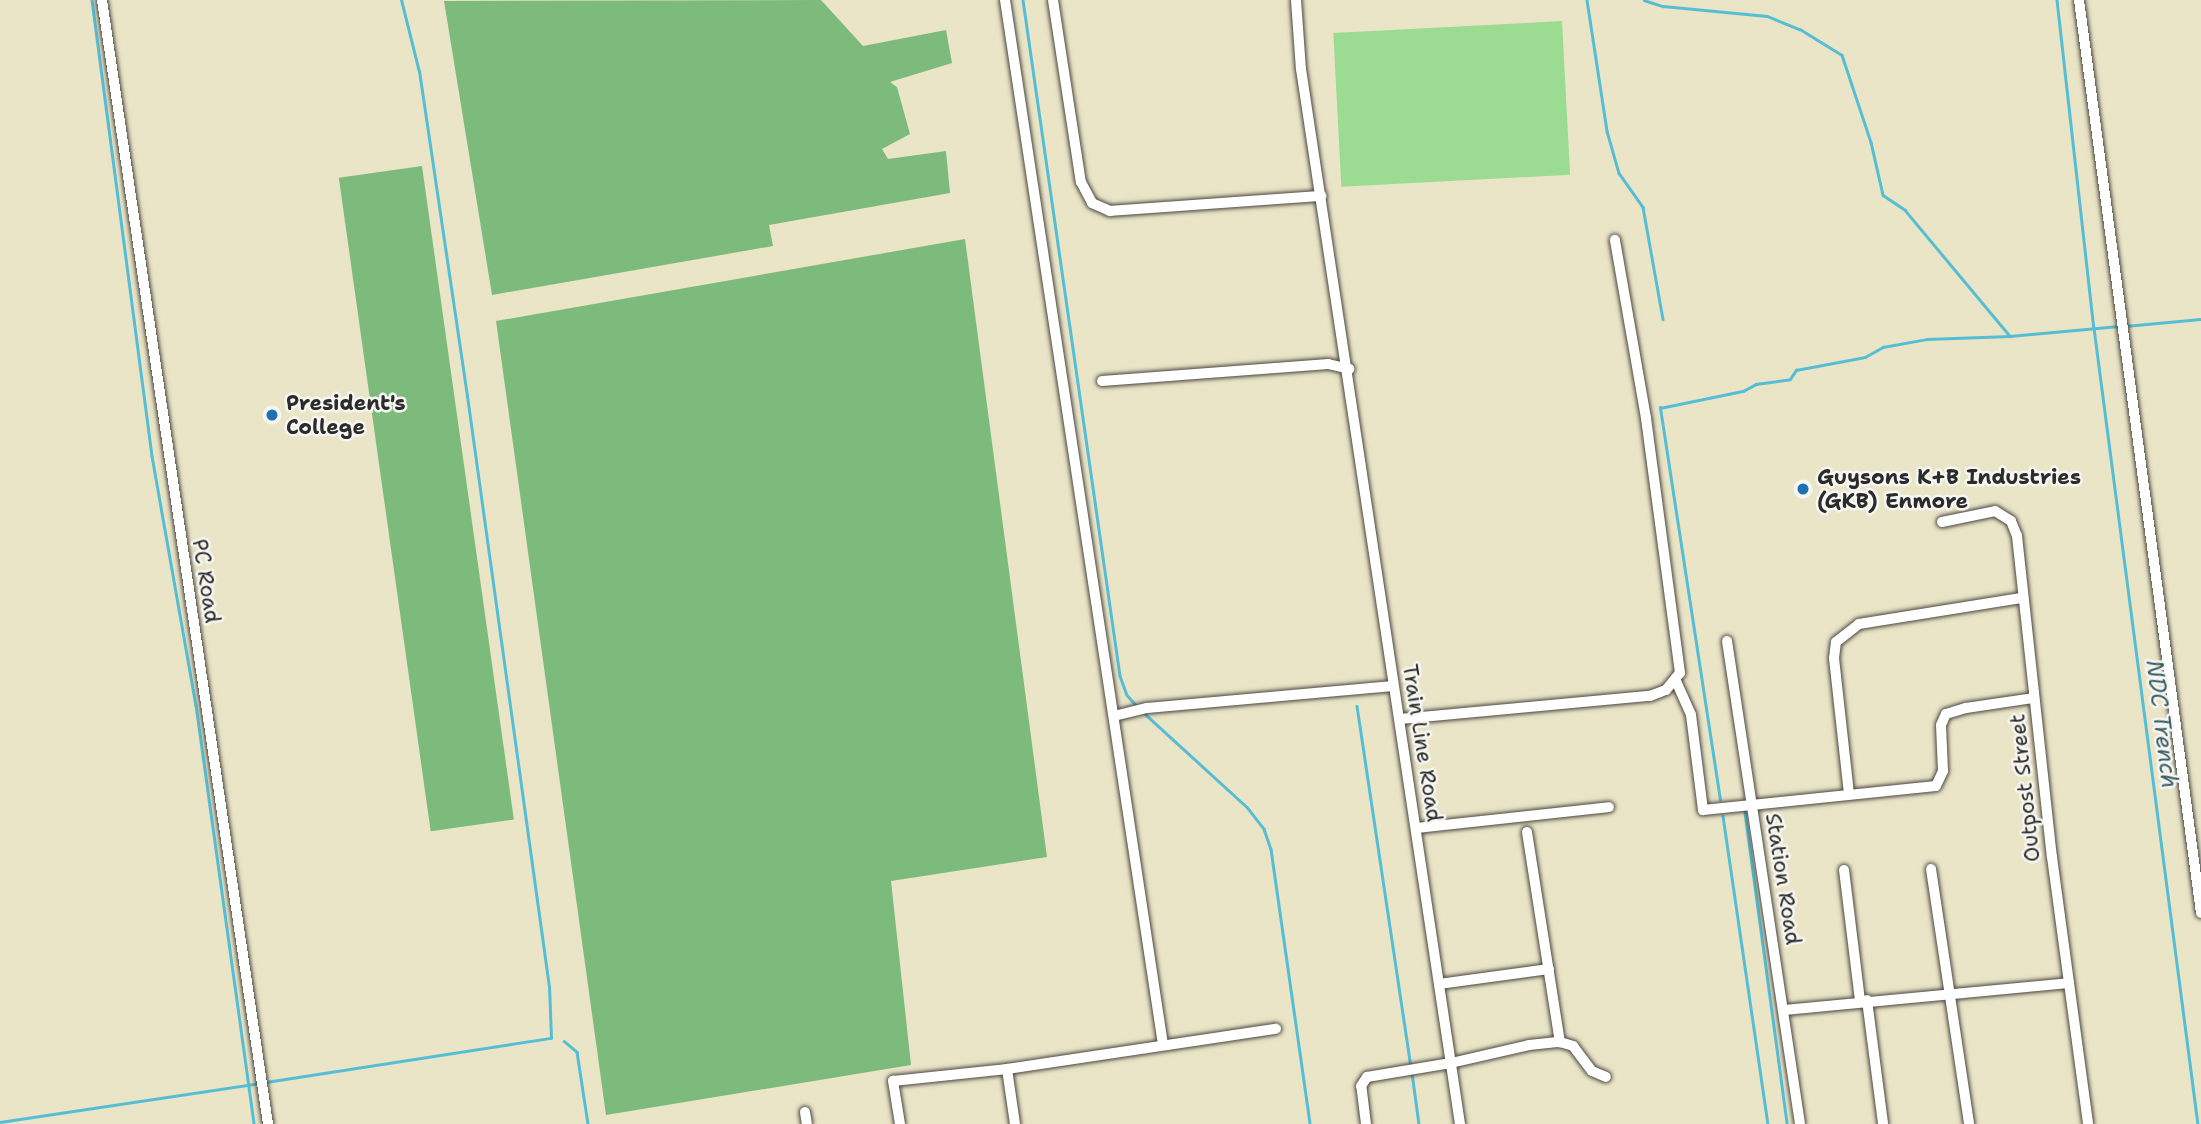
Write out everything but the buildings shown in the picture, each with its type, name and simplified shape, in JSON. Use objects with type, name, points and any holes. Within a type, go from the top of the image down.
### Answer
[{"type":"street","name":"PC Road","points":[[102,0],[268,1124]]},
{"type":"street","points":[[1004,0],[1163,1045]]},
{"type":"street","points":[[1054,0],[1082,182],[1092,203],[1110,211],[1321,195]]},
{"type":"street","name":"Train Line Road","points":[[1296,0],[1301,69],[1349,369],[1393,686],[1417,828],[1460,1124]]},
{"type":"street","points":[[2079,0],[2198,866],[2201,913]]},
{"type":"street","points":[[1400,719],[1650,696],[1666,690],[1676,681],[1681,662],[1646,418],[1615,240]]},
{"type":"street","points":[[1102,380],[1328,364],[1349,369]]},
{"type":"street","name":"Outpost Street","points":[[1942,522],[1995,511],[2004,514],[2011,521],[2017,536],[2021,598],[2088,1124]]},
{"type":"street","points":[[1849,794],[1834,658],[1836,642],[1859,624],[2021,598]]},
{"type":"street","name":"Station Road","points":[[1727,641],[1800,1124]]},
{"type":"street","points":[[1676,681],[1691,715],[1703,810],[1936,786],[1943,771],[1941,725],[1946,714],[1966,708],[2034,698]]},
{"type":"street","points":[[1114,716],[1147,708],[1393,686]]},
{"type":"street","points":[[1417,828],[1609,807]]},
{"type":"street","points":[[1527,832],[1560,1042]]},
{"type":"street","points":[[1931,869],[1969,1124]]},
{"type":"street","points":[[1843,870],[1883,1124]]},
{"type":"street","points":[[1439,984],[1549,969]]},
{"type":"street","points":[[1784,1010],[2069,983]]},
{"type":"street","points":[[900,1124],[893,1081],[1007,1069],[1276,1029]]},
{"type":"street","points":[[1366,1124],[1363,1081],[1367,1077],[1451,1063],[1530,1045],[1560,1042],[1573,1046],[1592,1071],[1606,1077]]},
{"type":"street","points":[[1007,1069],[1015,1124]]},
{"type":"green space","points":[[821,0],[863,46],[946,30],[952,63],[890,82],[897,87],[910,134],[882,149],[888,159],[946,151],[950,193],[769,225],[773,246],[492,295],[444,1]]},
{"type":"green space","points":[[1562,21],[1570,175],[1341,187],[1333,33]]},
{"type":"green space","points":[[422,166],[514,820],[431,831],[339,178]]},
{"type":"green space","points":[[965,239],[1047,857],[891,881],[911,1065],[606,1115],[496,321]]},
{"type":"waterway","points":[[92,0],[152,456],[196,705],[254,1124]]},
{"type":"waterway","points":[[266,1082],[551,1038],[549,987],[467,396],[419,72],[401,0]]},
{"type":"waterway","points":[[1023,0],[1120,676],[1127,695],[1137,706]]},
{"type":"waterway","points":[[1587,0],[1607,131],[1619,173],[1643,207],[1663,319]]},
{"type":"waterway","points":[[1644,0],[1663,6],[1767,16],[1800,29],[1842,55],[1871,142],[1883,195],[1905,210],[2010,336],[2119,326]]},
{"type":"waterway","name":"NDC Trench","points":[[2057,0],[2094,328],[2198,1124]]},
{"type":"waterway","points":[[2125,326],[2201,319]]},
{"type":"waterway","points":[[1720,800],[1660,408],[1743,391],[1756,384],[1790,379],[1796,370],[1865,357],[1883,347],[1927,339],[2010,336]]},
{"type":"waterway","points":[[1357,706],[1411,1066]]},
{"type":"waterway","points":[[1144,713],[1247,807],[1264,829],[1271,849],[1310,1124]]},
{"type":"waterway","points":[[1745,812],[1787,1124]]},
{"type":"waterway","points":[[1723,816],[1768,1124]]},
{"type":"waterway","points":[[564,1041],[577,1052],[588,1124]]},
{"type":"waterway","points":[[1412,1073],[1419,1124]]},
{"type":"waterway","points":[[0,1122],[260,1083]]},
{"type":"place","name":"President's College","points":[[272,415]]},
{"type":"place","name":"Guysons K+B Industries (GKB) Enmore","points":[[1803,489]]}]
